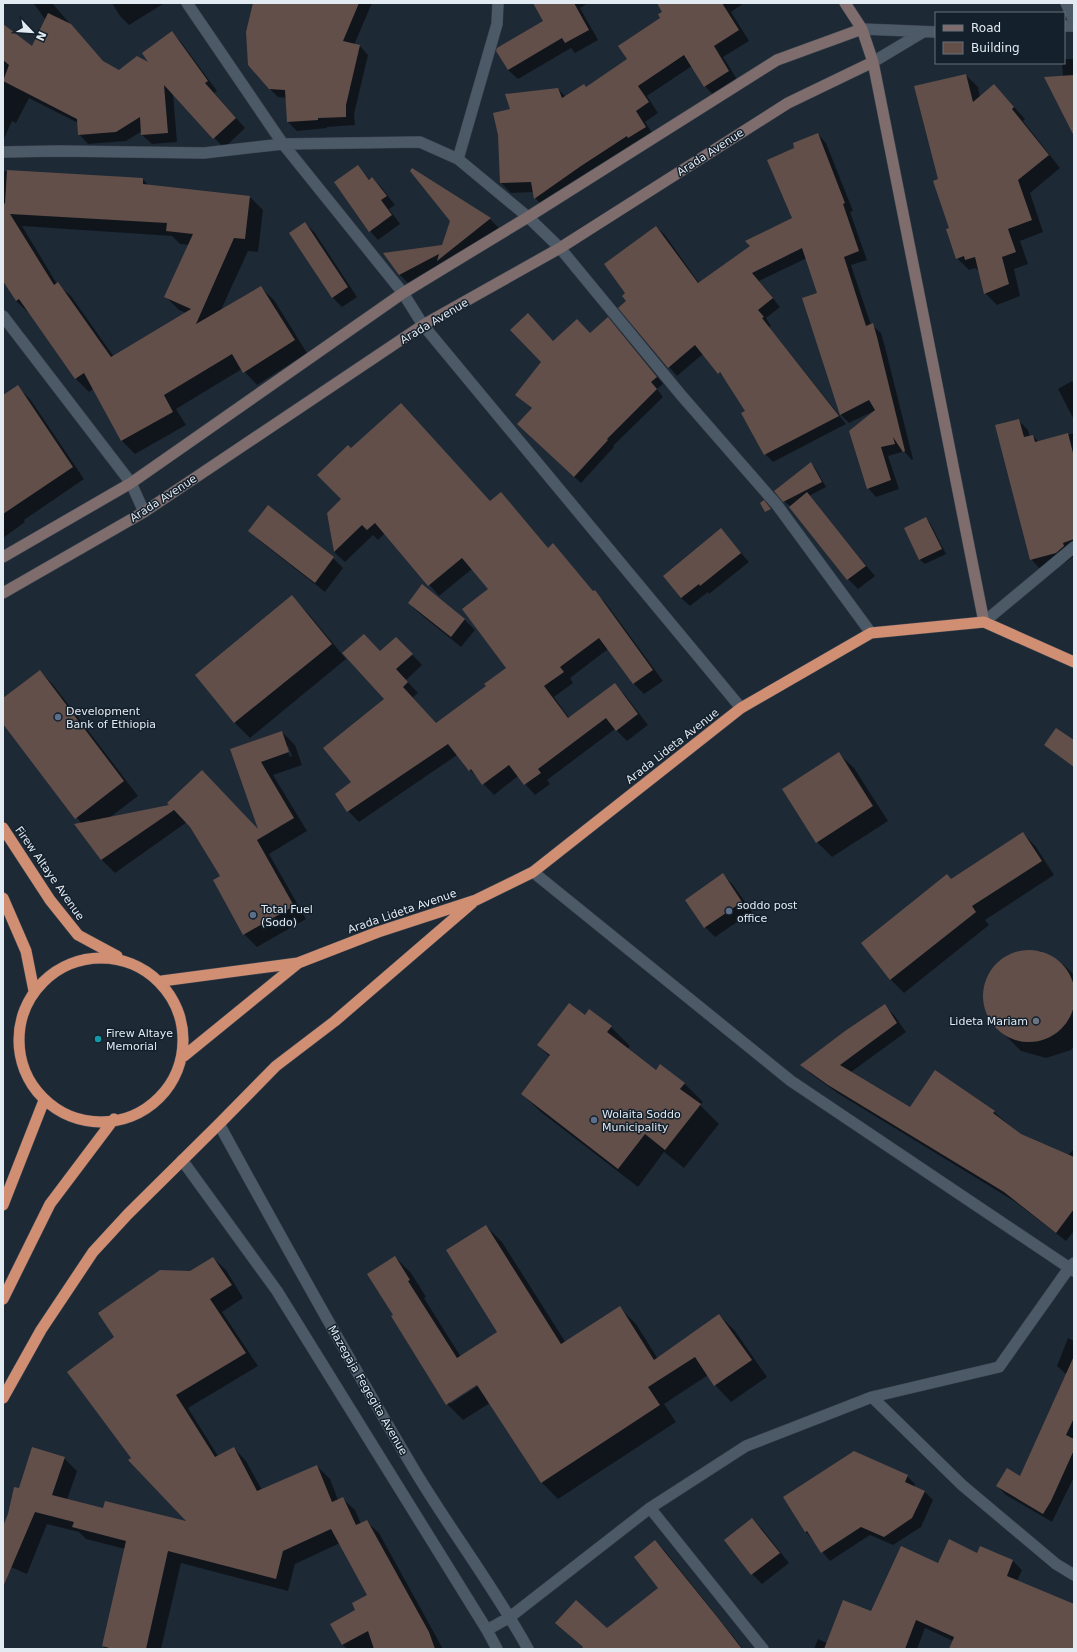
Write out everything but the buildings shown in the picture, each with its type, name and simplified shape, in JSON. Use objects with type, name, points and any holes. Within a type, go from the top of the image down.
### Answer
[{"type":"highway","name":"Arada Lideta Avenue","points":[[298,963],[378,932],[476,900],[533,872],[741,708],[871,633],[984,622],[1074,662]]},
{"type":"highway","name":"Firew Altaye Avenue","points":[[3,828],[50,900],[78,935],[117,956],[148,970],[162,981]]},
{"type":"highway","points":[[3,898],[26,951],[34,991]]},
{"type":"highway","points":[[3,1398],[41,1330],[93,1252],[128,1214],[276,1066],[335,1021],[476,900]]},
{"type":"highway","points":[[117,956],[84,961],[52,977],[34,991],[17,1025],[18,1058],[30,1086],[43,1103],[58,1114],[81,1120],[98,1122],[114,1119],[147,1106],[165,1091],[178,1071],[184,1056],[184,1032],[180,1012],[162,981],[298,963]]},
{"type":"highway","points":[[184,1056],[298,963]]},
{"type":"highway","points":[[3,1205],[43,1103]]},
{"type":"highway","points":[[3,1298],[50,1204],[114,1119]]},
{"type":"main road","points":[[845,3],[862,29],[873,62],[984,622]]},
{"type":"main road","points":[[3,557],[131,483],[403,293],[528,217],[777,60],[862,29]]},
{"type":"main road","name":"Arada Avenue","points":[[3,593],[144,512],[423,325],[560,248],[788,103],[873,62]]},
{"type":"street","points":[[188,3],[283,144],[403,293],[423,325],[741,708]]},
{"type":"street","points":[[458,159],[497,24],[498,3]]},
{"type":"street","points":[[1066,3],[1074,20]]},
{"type":"street","points":[[862,29],[935,32]]},
{"type":"street","points":[[873,62],[923,32]]},
{"type":"street","points":[[3,152],[59,151],[204,153],[283,144],[420,142],[458,159],[528,217],[560,248],[681,395],[777,505],[871,633]]},
{"type":"street","points":[[3,316],[131,483],[144,512]]},
{"type":"street","points":[[984,622],[1074,546]]},
{"type":"street","points":[[486,1630],[510,1617],[650,1508],[746,1446],[872,1397],[999,1366],[1072,1267],[791,1081],[533,872]]},
{"type":"street","name":"Mazegaja Fegegita Avenue","points":[[219,1124],[304,1282],[416,1472],[510,1617],[528,1649]]},
{"type":"street","points":[[182,1160],[277,1291],[486,1630],[496,1649]]},
{"type":"street","points":[[872,1397],[962,1485],[1056,1564],[1074,1576]]},
{"type":"street","points":[[650,1508],[763,1649]]},
{"type":"place","name":"Development Bank of Ethiopia","points":[[58,717]]},
{"type":"place","name":"soddo post office","points":[[729,911]]},
{"type":"place","name":"Total Fuel (Sodo)","points":[[253,915]]},
{"type":"place","name":"Lideta Mariam","points":[[1036,1021]]},
{"type":"place","name":"Firew Altaye Memorial","points":[[98,1039]]},
{"type":"place","name":"Wolaita Soddo Municipality","points":[[594,1120]]}]
